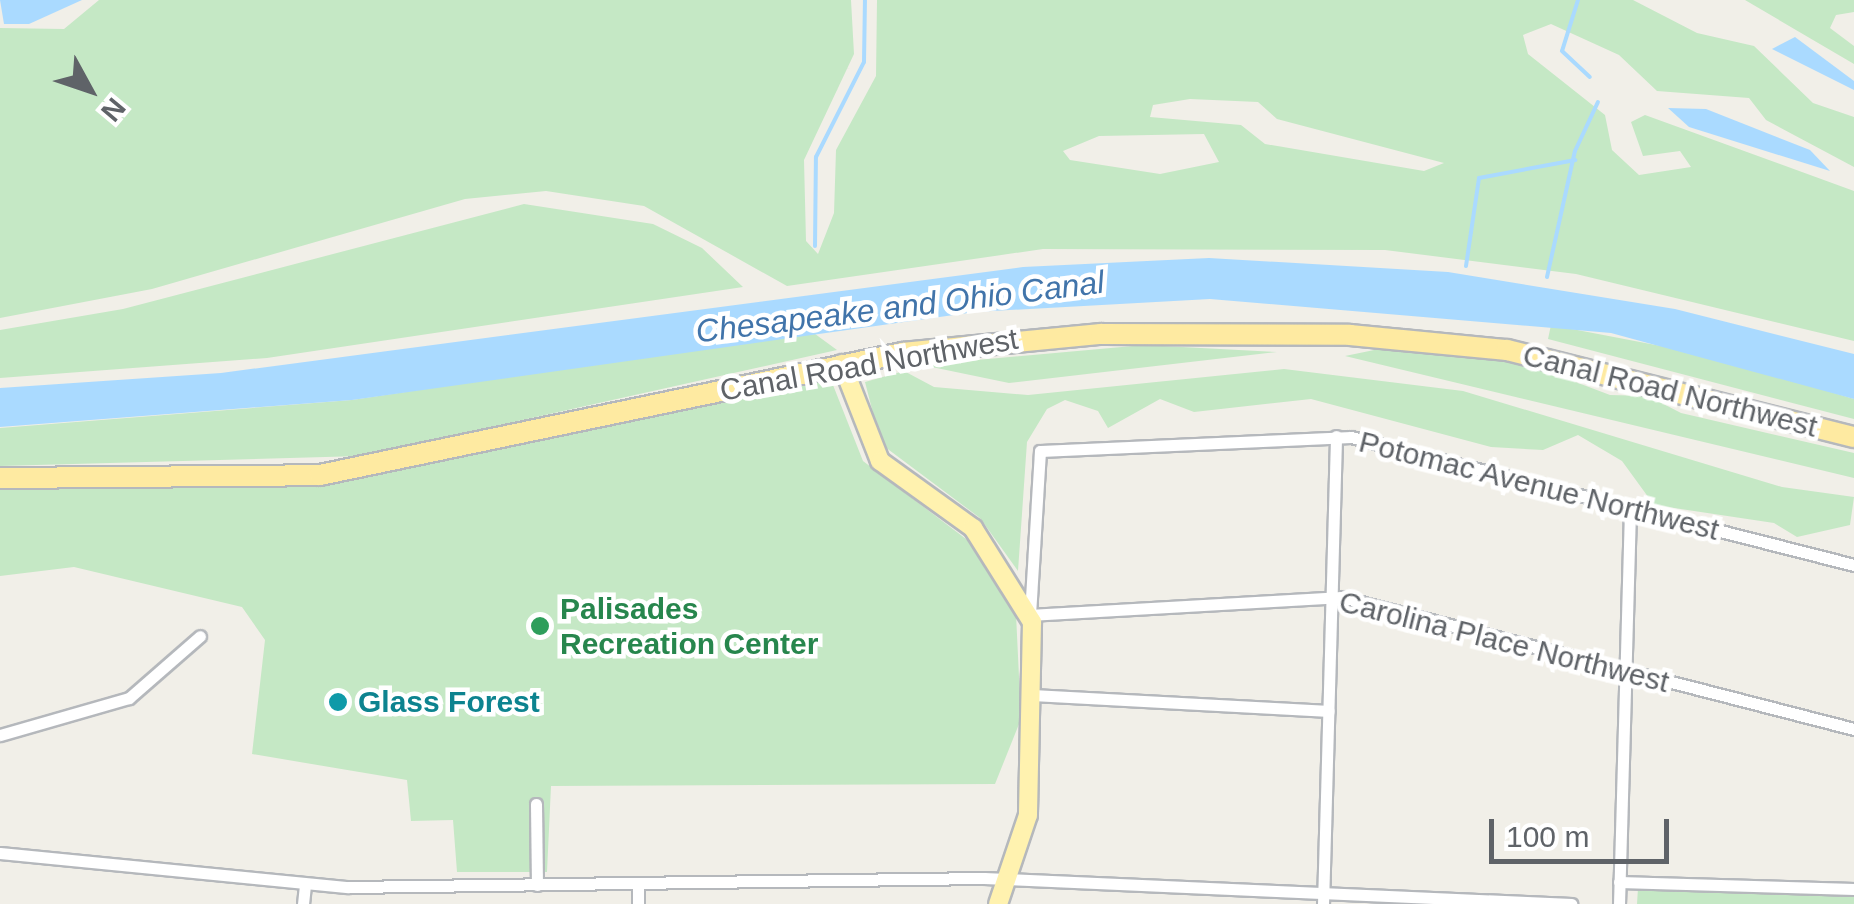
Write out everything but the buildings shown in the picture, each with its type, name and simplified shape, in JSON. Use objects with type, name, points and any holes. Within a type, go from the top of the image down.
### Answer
[{"type":"highway","name":"Canal Road Northwest","points":[[0,478],[342,472],[842,364],[1056,335],[1384,337],[1574,361],[1854,438]]},
{"type":"main road","points":[[842,364],[880,461],[974,528],[1030,615],[1033,695],[1028,815],[1010,878],[998,904]]},
{"type":"street","name":"Potomac Avenue Northwest","points":[[1030,615],[1040,451],[1336,436],[1854,565]]},
{"type":"street","points":[[1324,904],[1336,436]]},
{"type":"street","points":[[1618,904],[1630,507]]},
{"type":"street","name":"Carolina Place Northwest","points":[[1030,615],[1332,596],[1854,729]]},
{"type":"street","points":[[0,736],[129,698],[200,636]]},
{"type":"street","points":[[1033,695],[1329,711]]},
{"type":"street","points":[[536,804],[536,885]]},
{"type":"street","points":[[0,853],[305,884],[1010,878],[1324,887],[1571,904]]},
{"type":"street","points":[[1619,882],[1854,889]]},
{"type":"street","points":[[303,904],[305,884]]},
{"type":"street","points":[[638,884],[638,904]]},
{"type":"green space","points":[[99,0],[851,0],[854,54],[804,160],[806,241],[818,254],[834,213],[836,150],[876,76],[877,0],[1633,0],[1697,33],[1754,46],[1813,103],[1854,117],[1854,167],[1766,120],[1749,98],[1657,91],[1619,55],[1551,24],[1523,35],[1528,54],[1605,115],[1612,150],[1639,175],[1691,167],[1680,151],[1643,156],[1631,122],[1645,115],[1854,191],[1854,341],[1576,274],[1385,250],[1043,249],[787,286],[644,206],[546,191],[465,199],[152,289],[0,318],[0,28],[64,29]],"holes":[[[1190,99],[1258,102],[1277,119],[1444,163],[1424,171],[1265,144],[1241,125],[1150,117],[1153,105]],[[1204,134],[1219,162],[1160,174],[1070,160],[1063,151],[1099,136]]]},
{"type":"green space","points":[[1745,0],[1854,0],[1854,12],[1836,15],[1830,28],[1854,46],[1854,64]]},
{"type":"green space","points":[[524,204],[653,224],[702,248],[743,287],[267,358],[0,378],[0,330],[123,309]]},
{"type":"green space","points":[[1551,325],[1708,355],[1854,399],[1854,419],[1548,339]]},
{"type":"green space","points":[[811,331],[837,350],[361,456],[0,466],[0,428],[352,400]]},
{"type":"green space","points":[[1144,345],[1277,352],[1009,383],[922,365]]},
{"type":"green space","points":[[1379,349],[1528,364],[1610,395],[1648,396],[1681,413],[1854,453],[1854,478],[1345,356]]},
{"type":"green space","points":[[1284,369],[1463,391],[1782,487],[1854,497],[1850,525],[1797,537],[1774,523],[1654,505],[1622,461],[1578,435],[1543,450],[1491,447],[1311,399],[1194,412],[1160,399],[1108,428],[1098,411],[1065,400],[1047,409],[1027,442],[1018,571],[980,518],[881,444],[865,382],[904,371],[934,387],[1028,395]]},
{"type":"green space","points":[[831,380],[863,461],[970,542],[1016,614],[1021,719],[995,784],[551,786],[547,872],[457,872],[453,820],[411,821],[407,780],[252,754],[265,640],[242,607],[74,567],[0,576],[0,486],[249,487],[366,476]]},
{"type":"green space","points":[[1638,888],[1854,894],[1854,904],[1637,904]]},
{"type":"water","points":[[0,0],[82,0],[29,24],[4,24]]},
{"type":"water","points":[[1795,37],[1854,81],[1854,90],[1772,49]]},
{"type":"water","points":[[1668,108],[1706,109],[1810,150],[1830,171],[1689,127]]},
{"type":"water","name":"Chesapeake and Ohio Canal","points":[[1209,258],[1448,272],[1675,309],[1854,354],[1854,399],[1611,333],[1210,299],[975,312],[352,400],[0,427],[0,388],[221,373],[1023,267]]},
{"type":"waterway","points":[[815,246],[816,157],[864,62],[865,0]]},
{"type":"waterway","points":[[1578,0],[1562,51],[1590,77]]},
{"type":"waterway","points":[[1547,277],[1575,151],[1598,102]]},
{"type":"waterway","points":[[1466,266],[1479,178],[1575,160]]},
{"type":"place","name":"Palisades Recreation Center","points":[[540,626]]},
{"type":"place","name":"Glass Forest","points":[[338,702]]}]
